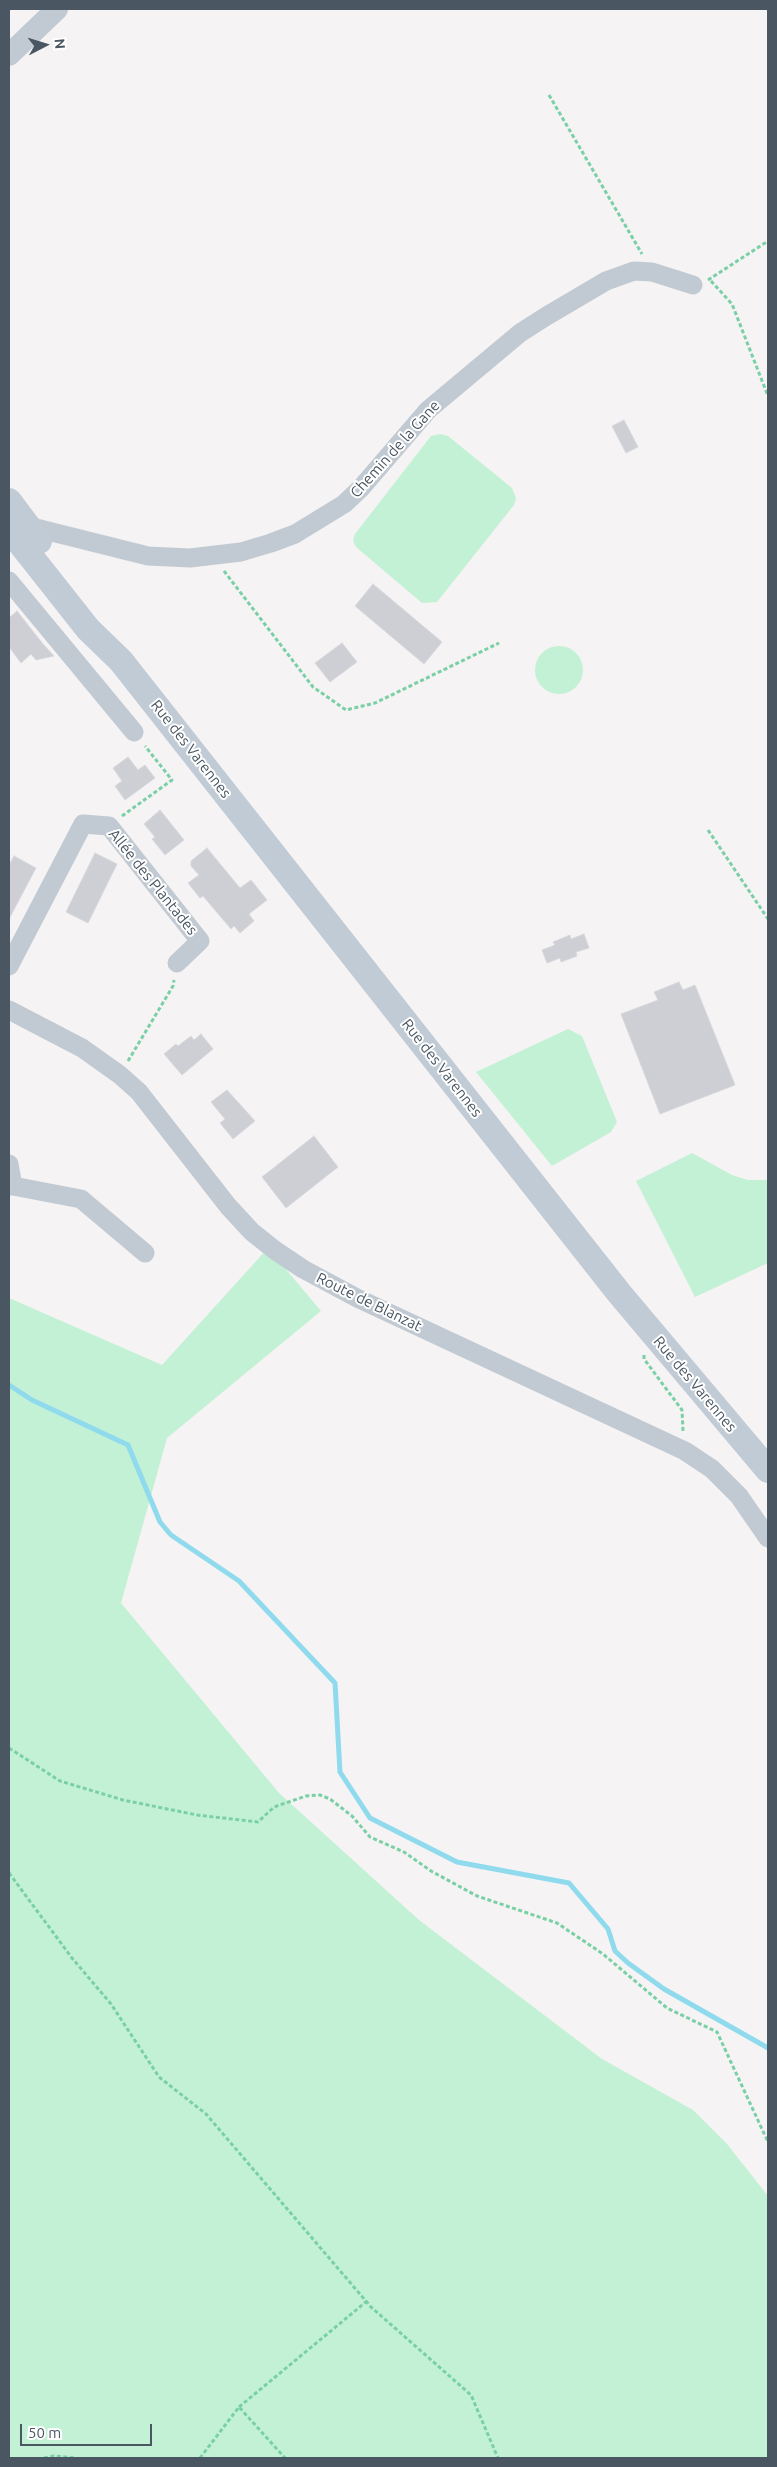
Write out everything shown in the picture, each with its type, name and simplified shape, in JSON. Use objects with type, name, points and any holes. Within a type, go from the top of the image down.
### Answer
[{"type":"main road","name":"Rue des Varennes","points":[[9,501],[17,530],[98,619],[121,661],[654,1335],[768,1470]]},
{"type":"street","points":[[9,55],[57,9]]},
{"type":"street","name":"Chemin de la Gane","points":[[17,530],[148,556],[190,558],[213,557],[241,552],[287,537],[338,508],[361,488],[428,410],[520,333],[606,281],[634,272],[652,272],[701,282]]},
{"type":"street","points":[[9,581],[134,732]]},
{"type":"street","name":"Allée des Plantades","points":[[9,966],[83,824],[109,826],[200,941],[177,962]]},
{"type":"street","name":"Route de Blanzat","points":[[9,1010],[82,1048],[120,1075],[139,1092],[228,1206],[252,1232],[276,1251],[303,1269],[357,1298],[680,1448],[712,1468],[738,1496],[768,1538]]},
{"type":"street","points":[[9,1164],[11,1186],[81,1199],[145,1253]]},
{"type":"path","points":[[549,95],[652,272]]},
{"type":"path","points":[[768,241],[701,282],[732,304],[768,396]]},
{"type":"path","points":[[213,557],[313,687],[346,710],[375,703],[500,642]]},
{"type":"path","points":[[109,826],[172,780],[134,732]]},
{"type":"path","points":[[708,830],[768,919]]},
{"type":"path","points":[[120,1075],[173,986],[177,962]]},
{"type":"path","points":[[654,1335],[644,1350],[644,1359],[682,1410],[684,1425],[680,1448]]},
{"type":"path","points":[[9,1748],[60,1781],[124,1800],[197,1816],[258,1822],[274,1807],[306,1796],[320,1795],[330,1799],[352,1816],[370,1837],[404,1852],[432,1871],[477,1896],[557,1923],[603,1954],[667,2008],[717,2032],[768,2142]]},
{"type":"path","points":[[9,1873],[72,1958],[111,2004],[158,2077],[206,2114],[367,2301],[471,2394],[498,2458]]},
{"type":"path","points":[[200,2458],[239,2407],[367,2301]]},
{"type":"path","points":[[239,2407],[285,2458]]},
{"type":"path","points":[[44,2458],[54,2456],[76,2458]]},
{"type":"green space","points":[[440,434],[448,436],[512,488],[516,498],[514,505],[437,602],[422,603],[356,547],[353,541],[355,534],[431,436]]},
{"type":"green space","points":[[554,646],[564,646],[576,653],[583,665],[583,675],[576,687],[564,694],[554,694],[546,690],[539,683],[535,675],[535,665],[539,657],[546,650]]},
{"type":"green space","points":[[568,1029],[582,1036],[617,1122],[611,1132],[552,1166],[476,1072]]},
{"type":"green space","points":[[692,1153],[732,1175],[748,1180],[768,1180],[768,1263],[695,1297],[636,1181]]},
{"type":"green space","points":[[268,1248],[321,1311],[167,1438],[121,1603],[279,1793],[419,1920],[602,2059],[693,2110],[727,2144],[768,2196],[768,2458],[9,2458],[9,1298],[162,1365]]},
{"type":"building","points":[[624,420],[638,447],[626,453],[612,426]]},
{"type":"building","points":[[373,584],[442,642],[424,664],[355,606]]},
{"type":"building","points":[[17,611],[54,656],[36,660],[31,654],[21,663],[9,647],[9,618]]},
{"type":"building","points":[[342,643],[357,662],[330,682],[315,663]]},
{"type":"building","points":[[128,757],[138,770],[145,765],[155,778],[125,800],[115,786],[122,781],[113,768]]},
{"type":"building","points":[[160,810],[184,840],[165,855],[152,839],[155,837],[144,824]]},
{"type":"building","points":[[207,848],[240,888],[251,880],[267,900],[249,914],[254,921],[240,933],[234,926],[231,929],[203,896],[200,898],[188,883],[199,875],[191,866],[191,861]]},
{"type":"building","points":[[95,853],[117,864],[88,923],[66,912]]},
{"type":"building","points":[[14,856],[36,868],[9,919],[9,865]]},
{"type":"building","points":[[584,934],[589,948],[576,952],[577,956],[561,962],[560,958],[547,963],[542,950],[555,945],[553,942],[570,935],[571,939]]},
{"type":"building","points":[[679,982],[683,990],[695,985],[735,1085],[660,1114],[621,1014],[658,1000],[654,992]]},
{"type":"building","points":[[201,1034],[213,1049],[182,1075],[164,1054],[176,1044],[178,1046],[191,1036],[194,1040]]},
{"type":"building","points":[[227,1090],[255,1121],[233,1139],[220,1123],[225,1119],[211,1102]]},
{"type":"building","points":[[314,1136],[338,1167],[286,1208],[262,1177]]},
{"type":"waterway","points":[[9,1385],[32,1400],[128,1445],[160,1522],[171,1535],[239,1581],[335,1683],[340,1772],[370,1818],[457,1862],[569,1883],[608,1929],[615,1951],[628,1963],[664,1989],[768,2048]]}]
